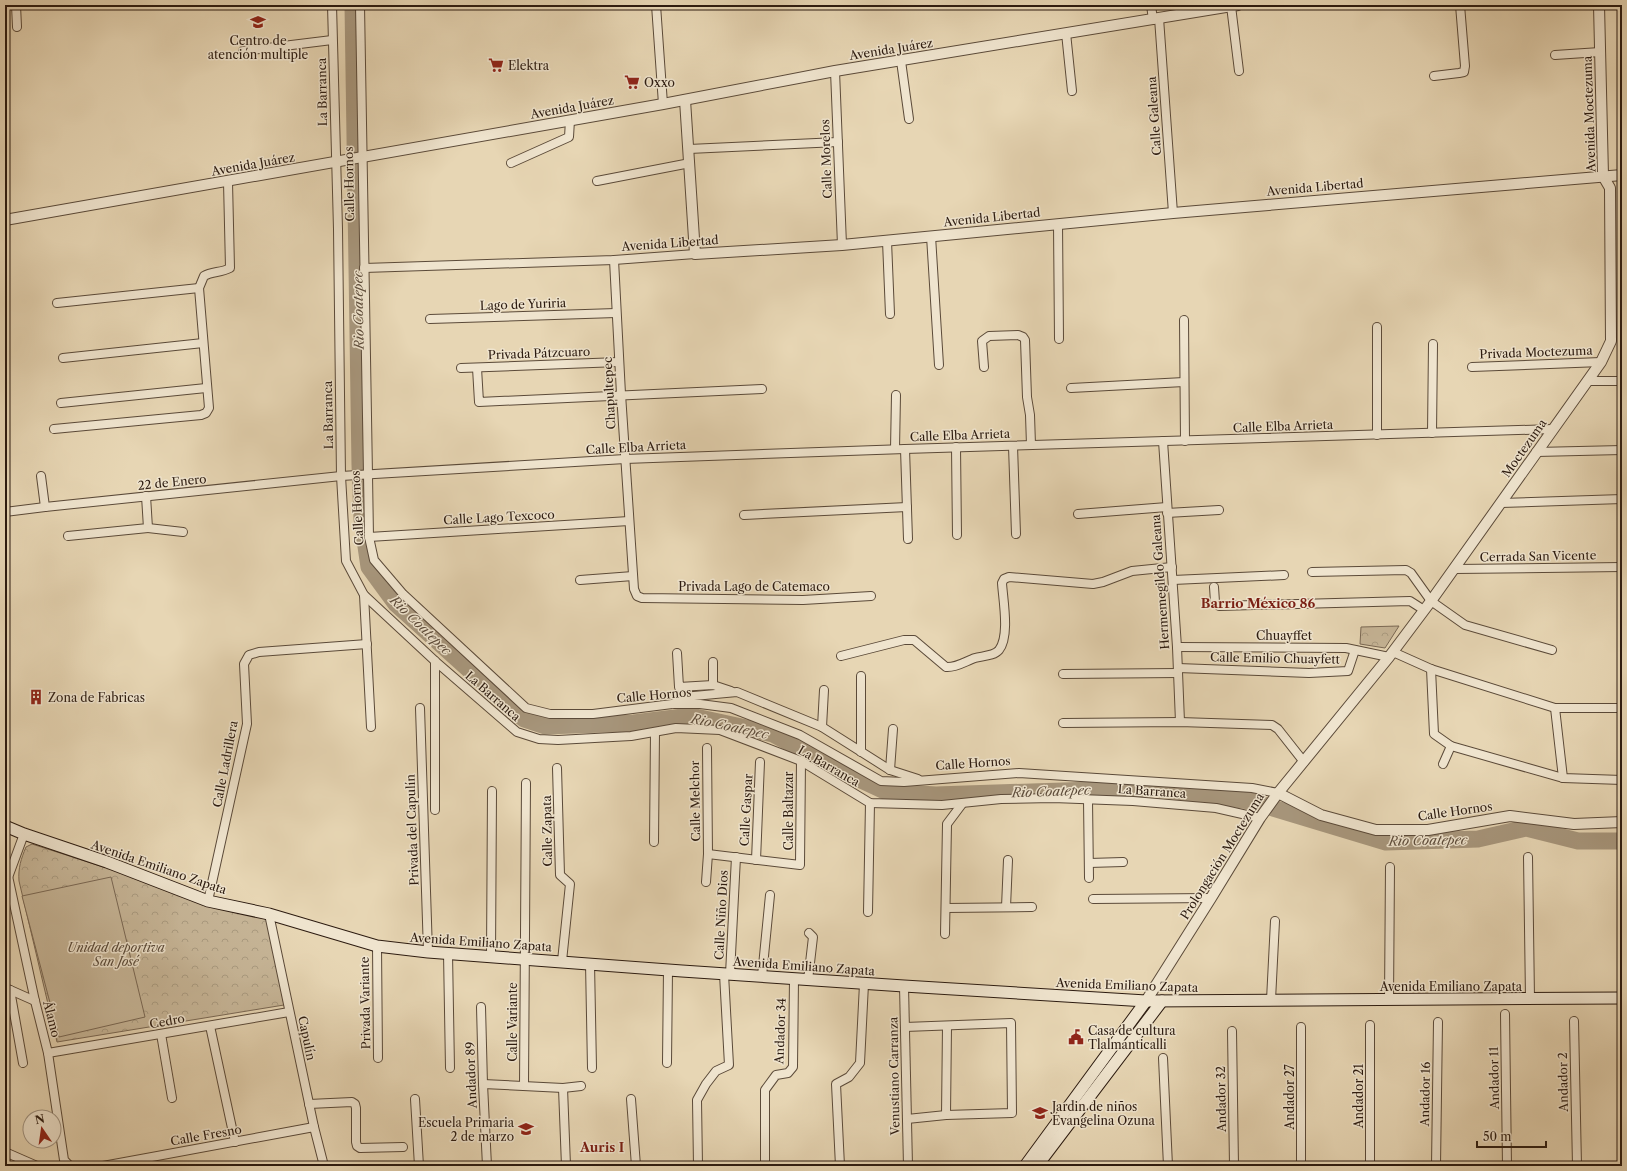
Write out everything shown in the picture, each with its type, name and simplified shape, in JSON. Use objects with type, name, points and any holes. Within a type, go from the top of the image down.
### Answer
[{"type":"main road","name":"Avenida Emiliano Zapata","points":[[5,826],[24,834],[107,862],[208,901],[268,914],[376,946],[428,952],[864,984],[1146,1001],[1622,998]]},
{"type":"main road","name":"Prolongación Moctezuma","points":[[1025,1166],[1146,1001]]},
{"type":"main road","points":[[1037,1166],[1162,1001]]},
{"type":"street","points":[[16,5],[17,26]]},
{"type":"street","name":"La Barranca","points":[[332,5],[332,40],[340,161],[342,476],[346,561],[364,595],[435,661],[517,732],[539,739],[558,740],[631,736],[676,728],[720,730],[800,761],[870,803],[942,805],[1001,800],[1054,798],[1133,801],[1216,808],[1261,816]]},
{"type":"street","name":"Calle Hornos","points":[[360,5],[360,157],[364,268],[366,475],[369,536],[374,560],[403,594],[526,708],[550,714],[592,714],[672,704],[700,704],[731,708],[800,735],[881,781],[904,782],[1019,773],[1252,788],[1276,795],[1321,815],[1376,830],[1428,830],[1510,816],[1574,824],[1622,822]]},
{"type":"street","points":[[656,5],[663,104]]},
{"type":"street","name":"Calle Galeana","points":[[1151,5],[1156,19],[1173,213]]},
{"type":"street","points":[[1434,76],[1464,72],[1465,66],[1460,5]]},
{"type":"street","name":"Avenida Moctezuma","points":[[1599,5],[1603,176],[1610,188],[1611,341]]},
{"type":"street","name":"Avenida Juárez","points":[[5,220],[228,182],[360,157],[686,100],[835,71],[1156,19],[1219,6],[1234,6]]},
{"type":"street","points":[[1234,6],[1239,71]]},
{"type":"street","points":[[1066,33],[1072,92]]},
{"type":"street","points":[[243,51],[332,40]]},
{"type":"street","points":[[1555,55],[1600,52]]},
{"type":"street","points":[[901,61],[909,119]]},
{"type":"street","name":"Calle Morelos","points":[[835,71],[842,245]]},
{"type":"street","points":[[686,100],[696,254]]},
{"type":"street","points":[[511,163],[569,137],[570,120]]},
{"type":"street","points":[[689,149],[838,142]]},
{"type":"street","points":[[597,182],[690,163]]},
{"type":"street","name":"Avenida Libertad","points":[[364,268],[614,260],[842,245],[1173,213],[1622,175]]},
{"type":"street","points":[[54,429],[201,415],[206,413],[209,408],[206,388],[199,288],[204,276],[209,273],[223,272],[230,268],[228,182]]},
{"type":"street","points":[[1058,224],[1059,339]]},
{"type":"street","points":[[931,236],[939,365]]},
{"type":"street","points":[[887,241],[890,314]]},
{"type":"street","name":"Chapultepec","points":[[614,260],[629,521],[634,589],[637,596]]},
{"type":"street","points":[[57,303],[199,288]]},
{"type":"street","name":"Lago de Yuriria","points":[[430,319],[616,313]]},
{"type":"street","points":[[1184,320],[1185,440]]},
{"type":"street","points":[[1377,327],[1378,435]]},
{"type":"street","points":[[984,367],[982,341],[984,338],[989,336],[1018,335],[1023,337],[1025,340],[1027,397],[1030,414],[1031,445]]},
{"type":"street","name":"Moctezuma","points":[[1455,569],[1536,452],[1601,362],[1611,341]]},
{"type":"street","points":[[63,358],[203,343]]},
{"type":"street","points":[[1432,433],[1433,344]]},
{"type":"street","name":"Privada Pátzcuaro","points":[[461,368],[619,362]]},
{"type":"street","name":"Privada Moctezuma","points":[[1472,367],[1601,362]]},
{"type":"street","points":[[477,368],[479,402],[621,394],[762,389]]},
{"type":"street","points":[[1587,381],[1622,381]]},
{"type":"street","points":[[1071,388],[1184,382]]},
{"type":"street","points":[[61,403],[206,388]]},
{"type":"street","points":[[895,449],[896,395]]},
{"type":"street","name":"Calle Elba Arrieta","points":[[342,476],[625,459],[895,449],[1553,429]]},
{"type":"street","name":"Hermemegildo Galeana","points":[[1163,441],[1173,580],[1180,722]]},
{"type":"street","points":[[1014,446],[1016,534]]},
{"type":"street","points":[[956,448],[957,535]]},
{"type":"street","points":[[905,449],[908,539]]},
{"type":"street","points":[[1536,452],[1622,450]]},
{"type":"street","points":[[41,476],[45,507]]},
{"type":"street","name":"22 de Enero","points":[[5,512],[342,476]]},
{"type":"street","points":[[146,496],[148,528]]},
{"type":"street","points":[[1501,503],[1622,499]]},
{"type":"street","points":[[744,515],[907,507]]},
{"type":"street","points":[[1078,514],[1167,510],[1219,510]]},
{"type":"street","name":"Calle Lago Texcoco","points":[[369,536],[629,521]]},
{"type":"street","points":[[68,536],[148,528],[183,532]]},
{"type":"street","points":[[841,656],[904,640],[914,640],[946,667],[951,667],[994,654],[999,651],[1005,637],[1002,583],[1004,579],[1009,577],[1092,584],[1103,582],[1132,571],[1172,567]]},
{"type":"street","name":"Cerrada San Vicente","points":[[1455,569],[1622,567]]},
{"type":"street","name":"Prolongación Moctezuma","points":[[1146,1001],[1261,816],[1276,795],[1391,654],[1455,569]]},
{"type":"street","points":[[1312,572],[1406,570],[1411,573],[1431,601],[1466,626],[1552,650]]},
{"type":"street","points":[[1173,580],[1284,575]]},
{"type":"street","points":[[580,580],[633,576]]},
{"type":"street","points":[[1214,587],[1215,602],[1219,606],[1410,601],[1424,610]]},
{"type":"street","points":[[364,595],[371,727]]},
{"type":"street","name":"Privada Lago de Catemaco","points":[[637,596],[642,598],[803,600],[871,596]]},
{"type":"street","name":"Calle Ladrillera","points":[[208,901],[246,724],[244,664],[249,655],[258,652],[367,644]]},
{"type":"street","name":"Chuayffet","points":[[1177,647],[1346,648],[1391,654],[1431,669],[1555,708],[1622,708]]},
{"type":"street","name":"Calle Emilio Chuayfett","points":[[1178,670],[1309,673],[1348,671],[1355,650]]},
{"type":"street","points":[[677,653],[679,687],[713,685],[737,692],[822,727],[890,770],[922,780]]},
{"type":"street","points":[[435,661],[435,810]]},
{"type":"street","points":[[713,662],[713,685]]},
{"type":"street","points":[[1431,669],[1434,734],[1451,746],[1563,778],[1622,780]]},
{"type":"street","points":[[1063,674],[1178,670]]},
{"type":"street","points":[[861,676],[861,752]]},
{"type":"street","points":[[822,727],[824,690]]},
{"type":"street","points":[[672,704],[683,697],[737,692]]},
{"type":"street","name":"Privada del Capulín","points":[[420,708],[428,952]]},
{"type":"street","points":[[1555,708],[1563,778]]},
{"type":"street","points":[[1063,723],[1180,722],[1272,725],[1278,729],[1304,762]]},
{"type":"street","points":[[890,770],[893,729]]},
{"type":"street","points":[[654,842],[655,732]]},
{"type":"street","points":[[1443,764],[1451,746]]},
{"type":"street","name":"Calle Melchor","points":[[706,882],[708,854],[707,748]]},
{"type":"street","name":"Calle Baltazar","points":[[708,854],[800,865],[800,761]]},
{"type":"street","name":"Calle Gaspar","points":[[756,860],[760,762]]},
{"type":"street","name":"Calle Zapata","points":[[557,768],[560,875],[570,884],[562,961]]},
{"type":"street","name":"Calle Variante","points":[[524,1085],[526,783]]},
{"type":"street","points":[[491,956],[492,791]]},
{"type":"street","points":[[1088,800],[1089,878]]},
{"type":"street","points":[[868,912],[870,803]]},
{"type":"street","points":[[945,934],[947,824],[962,804]]},
{"type":"street","points":[[6,878],[24,834]]},
{"type":"street","points":[[1528,856],[1530,999]]},
{"type":"street","name":"Calle Niño Dios","points":[[698,1166],[698,1100],[706,1084],[716,1071],[729,1065],[727,974],[736,857]]},
{"type":"street","points":[[1006,907],[1008,860]]},
{"type":"street","points":[[1089,863],[1122,862]]},
{"type":"street","points":[[1389,1000],[1390,867]]},
{"type":"street","name":"Álamo","points":[[6,878],[48,1053],[64,1163],[70,1166]]},
{"type":"street","points":[[762,976],[770,896]]},
{"type":"street","points":[[1093,900],[1211,898]]},
{"type":"street","points":[[946,908],[1032,907]]},
{"type":"street","name":"Capulín","points":[[268,914],[314,1127],[324,1166]]},
{"type":"street","points":[[1271,1000],[1275,920]]},
{"type":"street","points":[[808,980],[813,937],[809,933]]},
{"type":"street","name":"Privada Variante","points":[[376,946],[378,1058]]},
{"type":"street","points":[[448,953],[450,1068]]},
{"type":"street","points":[[590,963],[592,1068]]},
{"type":"street","points":[[667,1063],[668,970]]},
{"type":"street","name":"Andador 34","points":[[765,1166],[765,1090],[776,1075],[788,1073],[793,1068],[794,979]]},
{"type":"street","points":[[840,1166],[836,1084],[849,1076],[860,1063],[864,984]]},
{"type":"street","name":"Venustiano Carranza","points":[[904,986],[908,1166]]},
{"type":"street","points":[[8,989],[35,1001]]},
{"type":"street","points":[[8,989],[23,1063]]},
{"type":"street","name":"Andador 89","points":[[481,1006],[487,1166]]},
{"type":"street","name":"Cedro","points":[[48,1053],[290,1012]]},
{"type":"street","name":"Andador 11","points":[[1505,1014],[1507,1166]]},
{"type":"street","name":"Andador 2","points":[[1574,1021],[1577,1166]]},
{"type":"street","name":"Andador 16","points":[[1436,1166],[1438,1022]]},
{"type":"street","points":[[905,1027],[1011,1023],[1012,1113],[907,1118]]},
{"type":"street","name":"Andador 21","points":[[1370,1025],[1370,1166]]},
{"type":"street","points":[[210,1026],[235,1142]]},
{"type":"street","points":[[946,1115],[947,1026]]},
{"type":"street","name":"Andador 27","points":[[1301,1027],[1301,1166]]},
{"type":"street","name":"Andador 32","points":[[1232,1031],[1234,1166]]},
{"type":"street","points":[[161,1034],[172,1098]]},
{"type":"street","points":[[1163,1058],[1168,1166]]},
{"type":"street","points":[[483,1084],[563,1088],[581,1086]]},
{"type":"street","points":[[563,1088],[566,1166]]},
{"type":"street","points":[[415,1099],[419,1166]]},
{"type":"street","points":[[631,1099],[636,1166]]},
{"type":"street","points":[[309,1104],[352,1102],[355,1104],[356,1142],[357,1146],[360,1148],[403,1146]]},
{"type":"street","name":"Calle Fresno","points":[[103,1166],[314,1127]]},
{"type":"street","points":[[5,1152],[37,1166]]},
{"type":"green space","points":[[1399,626],[1385,648],[1360,644],[1361,627]]},
{"type":"green space","name":"Unidad deportiva San José","points":[[32,844],[268,920],[284,1005],[57,1042],[19,881],[19,868],[26,847]]},
{"type":"green space","points":[[111,877],[145,1017],[59,1037],[22,896]]},
{"type":"waterway","name":"Rio Coatepec","points":[[353,5],[360,465],[362,519],[369,567],[396,604],[524,719],[545,726],[634,723],[691,716],[773,734],[842,771],[887,792],[936,795],[1154,788],[1250,801],[1386,842],[1478,839],[1526,828],[1578,841],[1622,841]]},
{"type":"place","name":"Centro de atención multiple","points":[[258,22]]},
{"type":"place","name":"Elektra","points":[[496,65]]},
{"type":"place","name":"Oxxo","points":[[632,82]]},
{"type":"place","name":"Zona de Fabricas","points":[[36,697]]},
{"type":"place","name":"Casa de cultura Tlalmanticalli","points":[[1076,1037]]},
{"type":"place","name":"Jardin de niños Evangelina Ozuna","points":[[1040,1113]]},
{"type":"place","name":"Escuela Primaria 2 de marzo","points":[[526,1129]]},
{"type":"district","name":"Barrio México 86","points":[[1258,603]]},
{"type":"district","name":"Auris I","points":[[602,1147]]}]
